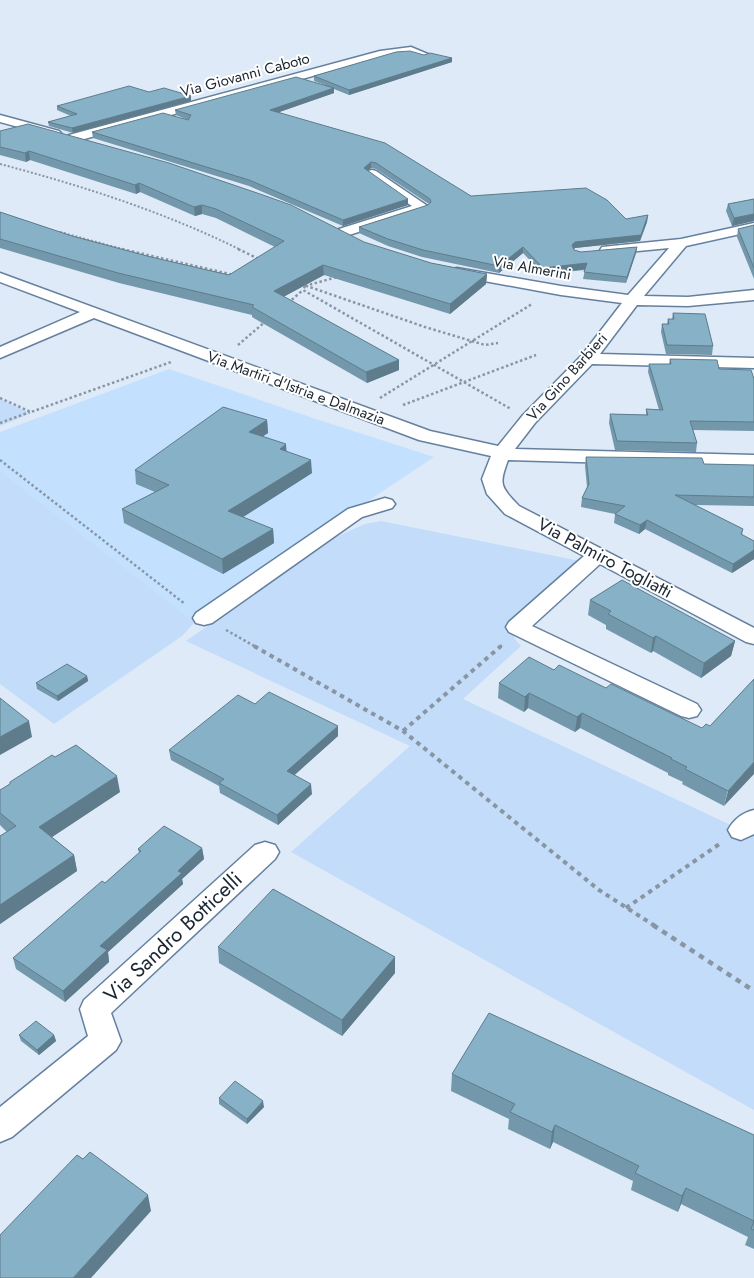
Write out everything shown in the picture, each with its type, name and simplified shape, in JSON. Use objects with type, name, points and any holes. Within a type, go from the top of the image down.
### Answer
[{"type":"street","name":"Via Giovanni Caboto","points":[[73,138],[384,53],[411,50],[426,55]]},
{"type":"street","points":[[0,118],[101,146]]},
{"type":"street","points":[[344,232],[422,207],[372,174]]},
{"type":"street","points":[[328,225],[361,242]]},
{"type":"street","points":[[589,252],[681,243],[754,227]]},
{"type":"street","name":"Via Gino Barbieri","points":[[501,454],[530,419],[588,359],[632,300],[681,243]]},
{"type":"street","name":"Via Almerini","points":[[446,269],[556,290],[632,300],[667,302],[705,301],[754,295]]},
{"type":"street","name":"Via Martiri d'Istria e Dalmazia","points":[[0,277],[425,436],[490,449],[501,454],[754,461]]},
{"type":"street","points":[[0,353],[94,312]]},
{"type":"street","points":[[588,359],[754,363]]},
{"type":"street","name":"Via Palmiro Togliatti","points":[[501,454],[492,479],[497,494],[512,510],[754,637]]},
{"type":"street","points":[[204,618],[355,513],[385,504]]},
{"type":"street","points":[[598,555],[517,627],[689,710]]},
{"type":"street","name":"Via Sandro Botticelli","points":[[0,1127],[105,1041],[94,1009],[265,852]]},
{"type":"path","points":[[0,164],[57,179],[134,204],[182,223],[263,262]]},
{"type":"path","points":[[60,232],[130,251],[239,276]]},
{"type":"path","points":[[288,303],[305,286],[341,276]]},
{"type":"path","points":[[297,280],[305,286],[471,341],[486,345],[498,343]]},
{"type":"path","points":[[294,288],[303,290],[530,419]]},
{"type":"path","points":[[366,414],[433,364],[556,290]]},
{"type":"path","points":[[221,360],[273,315]]},
{"type":"path","points":[[0,423],[200,352]]},
{"type":"path","points":[[366,414],[464,382],[536,355]]},
{"type":"path","points":[[0,398],[31,412]]},
{"type":"path","points":[[0,460],[204,618],[403,731],[599,890],[754,991]]},
{"type":"path","points":[[403,731],[521,629]]},
{"type":"path","points":[[626,908],[740,830]]},
{"type":"shaded area","points":[[169,369],[434,457],[195,622],[0,471],[0,432]]},
{"type":"shaded area","points":[[0,399],[26,411],[29,414],[0,426]]},
{"type":"shaded area","points":[[0,471],[195,622],[182,636],[54,724],[0,684]]},
{"type":"shaded area","points":[[381,521],[580,561],[516,631],[514,638],[521,646],[463,699],[754,836],[754,1110],[291,852],[410,746],[186,641],[336,537],[365,524]]},
{"type":"building","points":[[410,51],[424,55],[430,53],[452,58],[349,90],[314,76],[396,52]]},
{"type":"building","points":[[296,77],[334,88],[270,110],[385,143],[471,196],[586,188],[607,200],[626,219],[648,215],[641,235],[575,242],[572,245],[574,250],[581,252],[637,247],[627,277],[584,272],[587,263],[543,268],[523,247],[499,266],[423,250],[359,227],[428,205],[431,202],[430,199],[376,163],[371,162],[364,168],[408,199],[343,220],[249,180],[92,132],[163,113],[188,120],[191,115],[175,110]]},
{"type":"building","points":[[129,86],[149,92],[164,88],[191,96],[72,128],[48,122],[77,114],[57,106]]},
{"type":"building","points":[[28,124],[169,163],[263,195],[291,205],[364,242],[431,263],[487,274],[450,304],[323,265],[274,291],[399,360],[366,372],[252,307],[254,305],[118,273],[0,239],[0,212],[72,236],[229,275],[284,241],[216,209],[202,205],[194,207],[139,183],[135,185],[29,151],[25,153],[0,147],[0,131]]},
{"type":"building","points":[[754,199],[754,214],[734,218],[728,204]]},
{"type":"building","points":[[754,225],[754,268],[738,229]]},
{"type":"building","points":[[673,313],[705,314],[713,346],[667,345],[662,324],[669,324],[668,319],[674,319]]},
{"type":"building","points":[[670,359],[717,360],[719,369],[751,370],[754,379],[754,422],[690,421],[697,443],[617,441],[610,414],[648,415],[646,409],[663,410],[649,364],[671,364]]},
{"type":"building","points":[[223,407],[267,420],[249,432],[286,444],[280,449],[311,460],[228,511],[273,529],[222,559],[122,509],[169,485],[135,470]]},
{"type":"building","points":[[586,457],[702,458],[704,464],[754,465],[754,497],[675,495],[743,529],[741,534],[754,541],[754,550],[733,564],[647,520],[640,525],[615,514],[625,506],[582,498],[589,484]]},
{"type":"building","points":[[622,580],[735,641],[704,663],[656,636],[653,638],[608,614],[611,611],[590,600]]},
{"type":"building","points":[[529,657],[554,670],[559,665],[606,688],[611,684],[702,728],[706,724],[710,726],[754,679],[754,762],[728,791],[685,769],[687,767],[672,758],[582,713],[577,717],[529,693],[525,697],[499,683]]},
{"type":"building","points":[[67,664],[87,676],[57,696],[36,683]]},
{"type":"building","points":[[269,692],[338,726],[287,771],[311,784],[277,815],[219,783],[224,779],[169,750],[238,695],[255,704]]},
{"type":"building","points":[[0,698],[29,721],[0,737]]},
{"type":"building","points":[[76,745],[117,776],[39,827],[74,855],[0,905],[0,836],[16,826],[0,813],[0,790],[52,755],[55,757]]},
{"type":"building","points":[[164,826],[202,848],[178,871],[182,873],[100,946],[107,950],[63,991],[13,958],[102,881],[105,883],[141,851],[138,849]]},
{"type":"building","points":[[273,889],[395,957],[342,1020],[218,947]]},
{"type":"building","points":[[489,1013],[754,1135],[754,1221],[686,1188],[682,1196],[635,1173],[639,1166],[555,1125],[552,1132],[510,1112],[515,1104],[452,1074]]},
{"type":"building","points":[[36,1021],[54,1035],[37,1050],[19,1035]]},
{"type":"building","points":[[235,1081],[263,1101],[247,1119],[219,1098]]},
{"type":"building","points":[[90,1152],[148,1195],[73,1278],[0,1278],[0,1235],[77,1155],[83,1159]]}]
